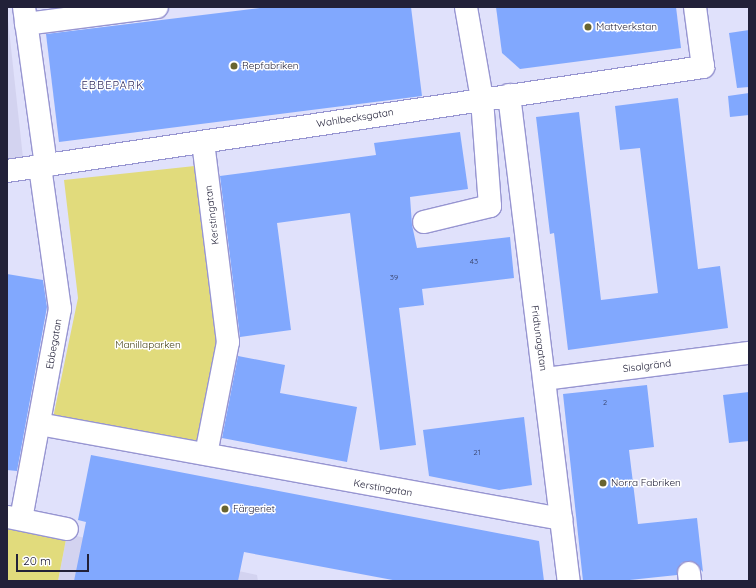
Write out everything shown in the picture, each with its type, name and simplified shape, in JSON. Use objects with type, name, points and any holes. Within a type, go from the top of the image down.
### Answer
[{"type":"street","points":[[25,15],[157,7]]},
{"type":"street","points":[[424,222],[490,206],[482,99],[466,7]]},
{"type":"street","name":"Wahlbecksgatan","points":[[7,171],[703,67],[696,7]]},
{"type":"street","name":"Ebbegatan","points":[[14,518],[39,424],[60,309],[25,15]]},
{"type":"street","name":"Fridtunagatan","points":[[509,95],[569,581]]},
{"type":"street","name":"Kerstingatan","points":[[203,142],[228,342],[206,454]]},
{"type":"street","name":"Sisalgränd","points":[[545,380],[749,353]]},
{"type":"street","name":"Kerstingatan","points":[[39,424],[371,486],[561,519]]},
{"type":"street","points":[[14,518],[67,529]]},
{"type":"shaded area","points":[[7,11],[23,158],[7,160]]},
{"type":"shaded area","points":[[67,534],[257,575],[258,581],[58,581]]},
{"type":"green space","name":"Manillaparken","points":[[204,165],[228,342],[207,446],[53,418],[78,298],[64,180]]},
{"type":"green space","points":[[7,523],[67,534],[58,581],[7,581]]},
{"type":"building","name":"Repfabriken","points":[[268,7],[411,7],[422,96],[59,142],[46,34]]},
{"type":"building","name":"Mattverkstan","points":[[496,7],[676,7],[681,48],[520,69],[502,53]]},
{"type":"building","points":[[749,30],[749,87],[737,88],[729,33]]},
{"type":"building","points":[[749,93],[749,115],[730,117],[728,96]]},
{"type":"building","points":[[678,98],[698,269],[720,266],[728,328],[568,350],[554,233],[550,234],[536,117],[579,112],[601,300],[658,293],[640,148],[620,150],[615,106]]},
{"type":"building","points":[[460,132],[468,189],[410,197],[412,225],[417,248],[510,237],[514,278],[422,289],[424,305],[399,308],[416,445],[380,450],[350,213],[277,223],[291,330],[240,337],[220,176],[376,155],[374,143]]},
{"type":"building","points":[[7,274],[43,280],[47,307],[17,471],[7,470]]},
{"type":"building","points":[[238,356],[285,365],[280,393],[357,407],[347,462],[222,438]]},
{"type":"building","name":"Norra Fabriken","points":[[647,385],[654,447],[629,450],[638,524],[697,518],[703,572],[694,562],[688,561],[681,563],[677,575],[620,581],[583,581],[563,394]]},
{"type":"building","points":[[749,392],[749,441],[729,443],[723,395]]},
{"type":"building","points":[[524,417],[532,485],[499,490],[429,476],[423,430]]},
{"type":"building","name":"Färgeriet","points":[[91,455],[539,541],[544,581],[398,581],[244,552],[238,581],[74,581],[86,522],[78,520]]},
{"type":"place","name":"Mattverkstan","points":[[588,27]]},
{"type":"place","name":"Repfabriken","points":[[234,66]]},
{"type":"place","name":"Norra Fabriken","points":[[603,483]]},
{"type":"place","name":"Färgeriet","points":[[225,509]]},
{"type":"district","name":"EBBEPARK","points":[[113,85]]}]
